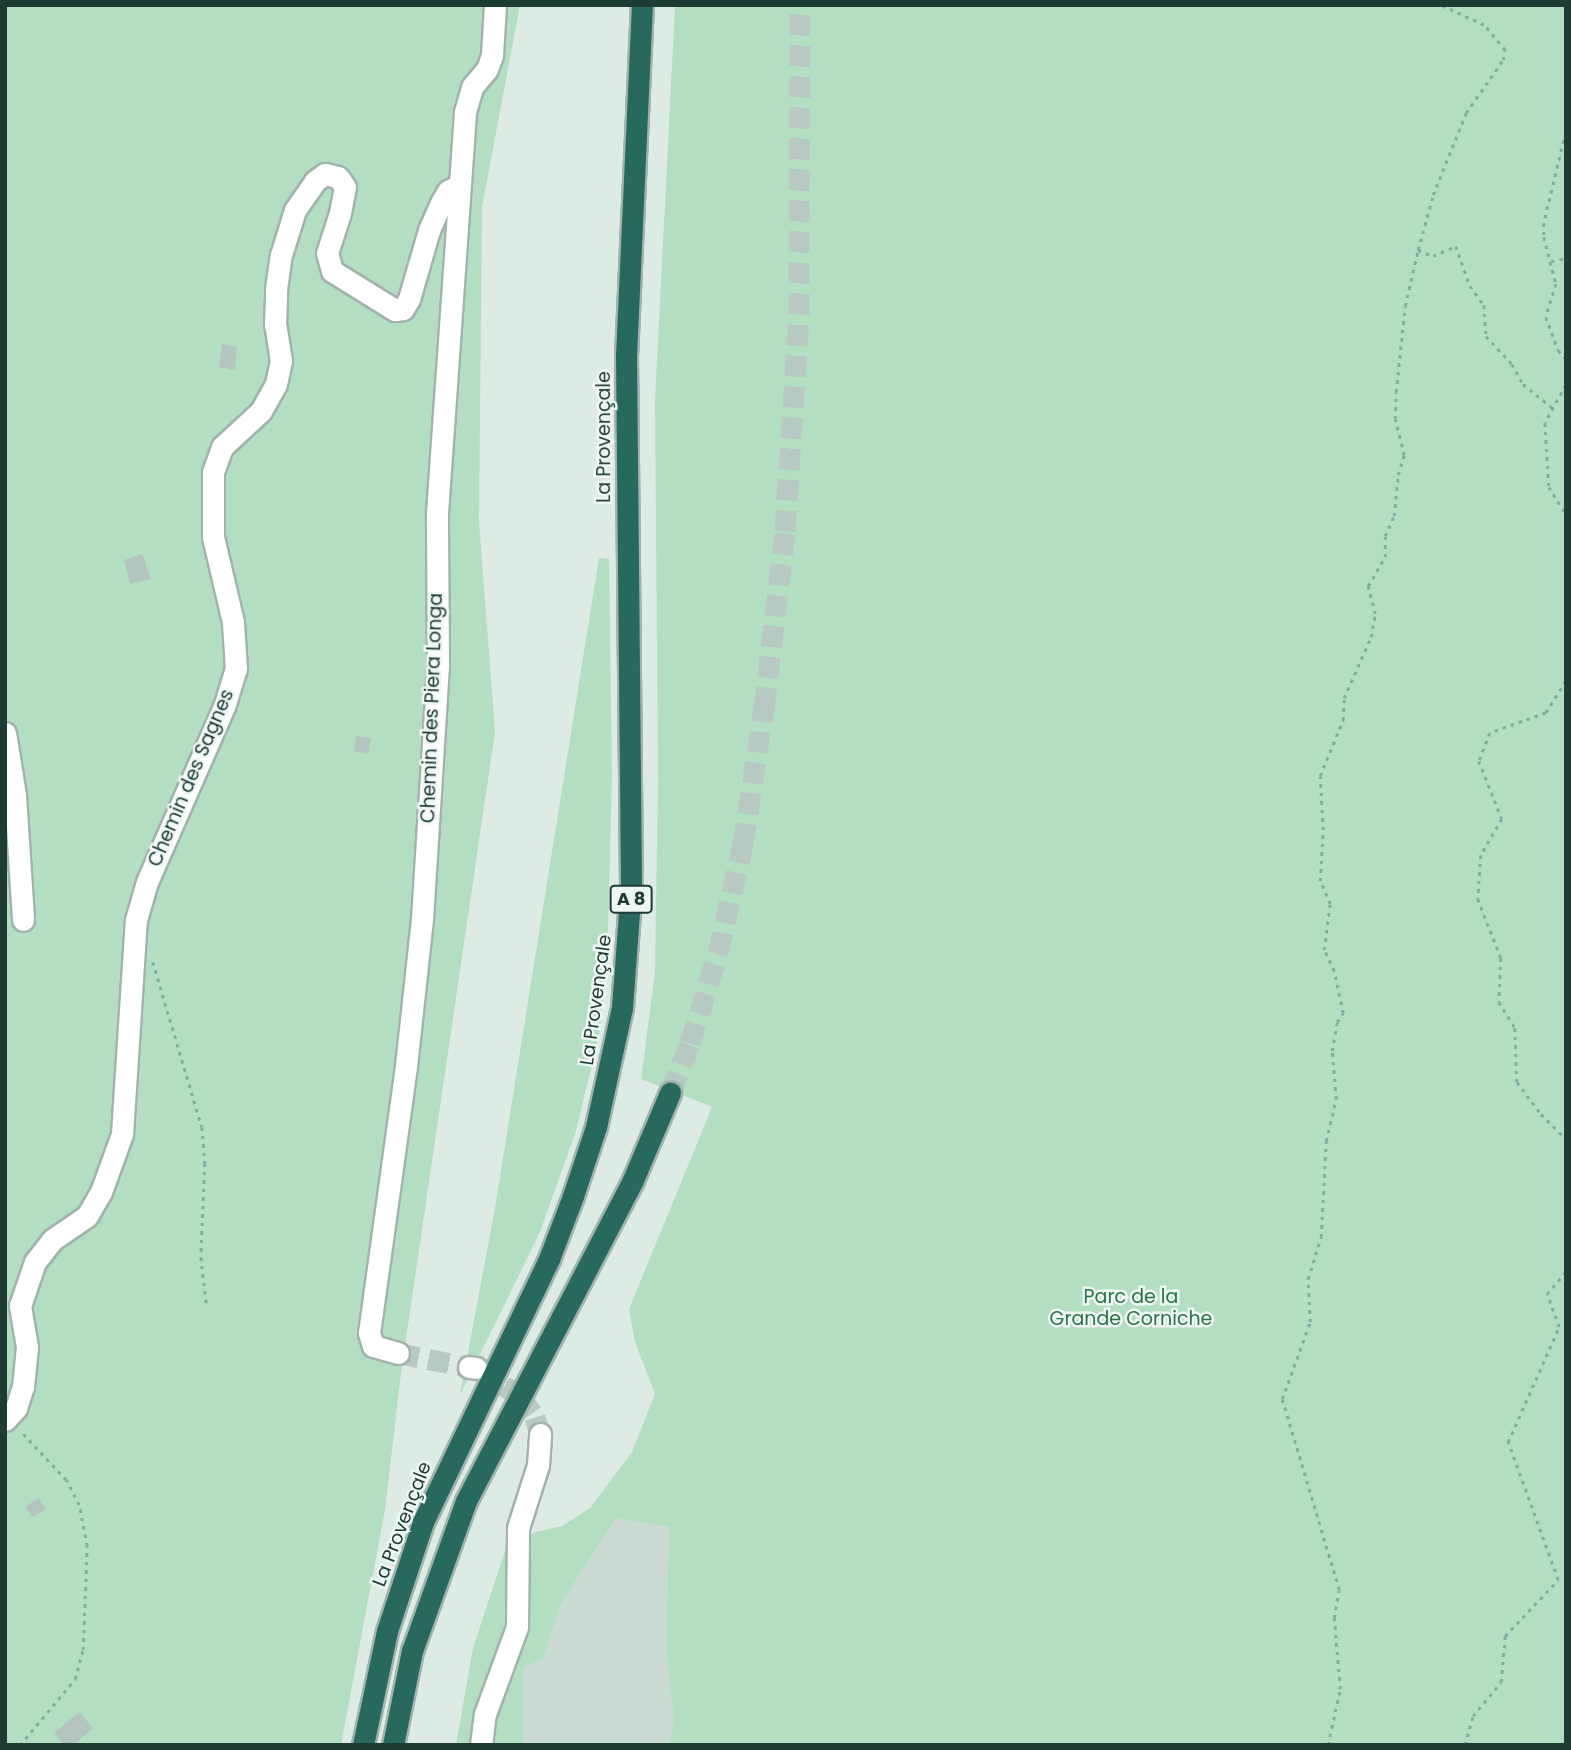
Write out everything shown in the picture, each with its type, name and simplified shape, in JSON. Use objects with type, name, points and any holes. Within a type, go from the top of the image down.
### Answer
[{"type":"highway","name":"La Provençale","points":[[363,1745],[387,1631],[423,1522],[549,1259],[596,1127],[622,1008],[631,884],[626,356],[642,5]]},
{"type":"highway","points":[[393,1745],[412,1651],[466,1501],[633,1180],[670,1093]]},
{"type":"lane","name":"Chemin des Piera Longa","points":[[398,1353],[373,1346],[369,1333],[406,1066],[422,919],[438,667],[437,513],[465,113],[472,87],[487,69],[492,55],[495,5]]},
{"type":"lane","name":"Chemin des Sagnes","points":[[6,1420],[16,1408],[23,1387],[27,1348],[20,1306],[35,1262],[52,1240],[87,1216],[101,1192],[122,1134],[136,920],[147,882],[215,726],[236,668],[233,622],[214,537],[213,472],[222,447],[261,411],[276,384],[281,361],[275,325],[276,289],[281,255],[295,210],[315,181],[325,174],[338,177],[345,187],[327,253],[332,271],[396,310],[403,309],[409,299],[429,230],[441,203],[448,191],[460,185]]},
{"type":"lane","points":[[5,733],[15,795],[23,920]]},
{"type":"lane","points":[[481,1745],[485,1714],[517,1628],[518,1528],[538,1465],[540,1434]]},
{"type":"path","points":[[1328,1745],[1340,1689],[1334,1618],[1339,1590],[1282,1399],[1310,1322],[1308,1279],[1321,1237],[1326,1141],[1336,1099],[1332,1051],[1337,1022],[1343,1013],[1334,971],[1324,950],[1330,904],[1320,881],[1324,830],[1320,776],[1343,720],[1343,698],[1371,637],[1375,614],[1368,586],[1385,557],[1385,536],[1394,516],[1398,475],[1405,455],[1395,419],[1396,392],[1405,306],[1418,250],[1433,195],[1466,113],[1503,60],[1505,50],[1484,25],[1440,5]]},
{"type":"path","points":[[1566,132],[1544,223],[1544,237],[1556,284],[1546,317],[1558,350],[1566,359]]},
{"type":"path","points":[[1418,250],[1433,256],[1456,246],[1470,286],[1484,304],[1486,336],[1512,364],[1523,384],[1553,408]]},
{"type":"path","points":[[1551,261],[1566,258]]},
{"type":"path","points":[[1566,385],[1545,423],[1549,487],[1566,514]]},
{"type":"path","points":[[1566,681],[1546,713],[1490,733],[1479,761],[1502,819],[1481,855],[1478,899],[1501,958],[1499,1002],[1515,1028],[1517,1082],[1541,1114],[1566,1139]]},
{"type":"path","points":[[152,960],[202,1127],[205,1163],[201,1257],[207,1308]]},
{"type":"path","points":[[1465,1745],[1473,1716],[1500,1682],[1506,1636],[1558,1580],[1508,1442],[1559,1327],[1547,1294],[1566,1271]]},
{"type":"path","points":[[6,1420],[66,1480],[79,1505],[87,1546],[83,1650],[75,1679],[20,1745]]},
{"type":"shaded area","points":[[616,1518],[669,1527],[666,1650],[674,1722],[669,1745],[523,1745],[523,1667],[543,1659],[561,1604]]},
{"type":"green space","points":[[5,5],[520,5],[482,207],[479,521],[495,732],[401,1373],[385,1510],[341,1745],[5,1745]]},
{"type":"green space","name":"Parc de la Grande Corniche","points":[[675,5],[1566,5],[1566,1745],[669,1745],[674,1722],[666,1650],[669,1527],[616,1518],[561,1604],[543,1659],[523,1667],[523,1745],[456,1745],[473,1648],[506,1548],[536,1532],[562,1526],[590,1508],[632,1452],[655,1394],[635,1342],[629,1309],[712,1107],[641,1079],[655,972],[658,779],[655,401]]},
{"type":"green space","points":[[599,558],[609,559],[612,776],[608,929],[600,1031],[576,1131],[540,1232],[460,1395],[495,1208]]},
{"type":"building","points":[[222,344],[237,347],[235,370],[219,367]]},
{"type":"building","points":[[142,554],[151,579],[130,584],[124,560]]},
{"type":"building","points":[[356,736],[371,738],[369,754],[354,752]]},
{"type":"building","points":[[39,1498],[46,1509],[32,1518],[25,1506]]},
{"type":"building","points":[[79,1712],[93,1728],[74,1745],[64,1745],[54,1733]]},
{"type":"tunnel","points":[[670,1093],[690,1043],[718,953],[743,844],[764,708],[785,531],[799,314],[800,5]]},
{"type":"tunnel","points":[[398,1353],[469,1367]]},
{"type":"tunnel","points":[[478,1369],[520,1396],[535,1417],[540,1434]]}]
